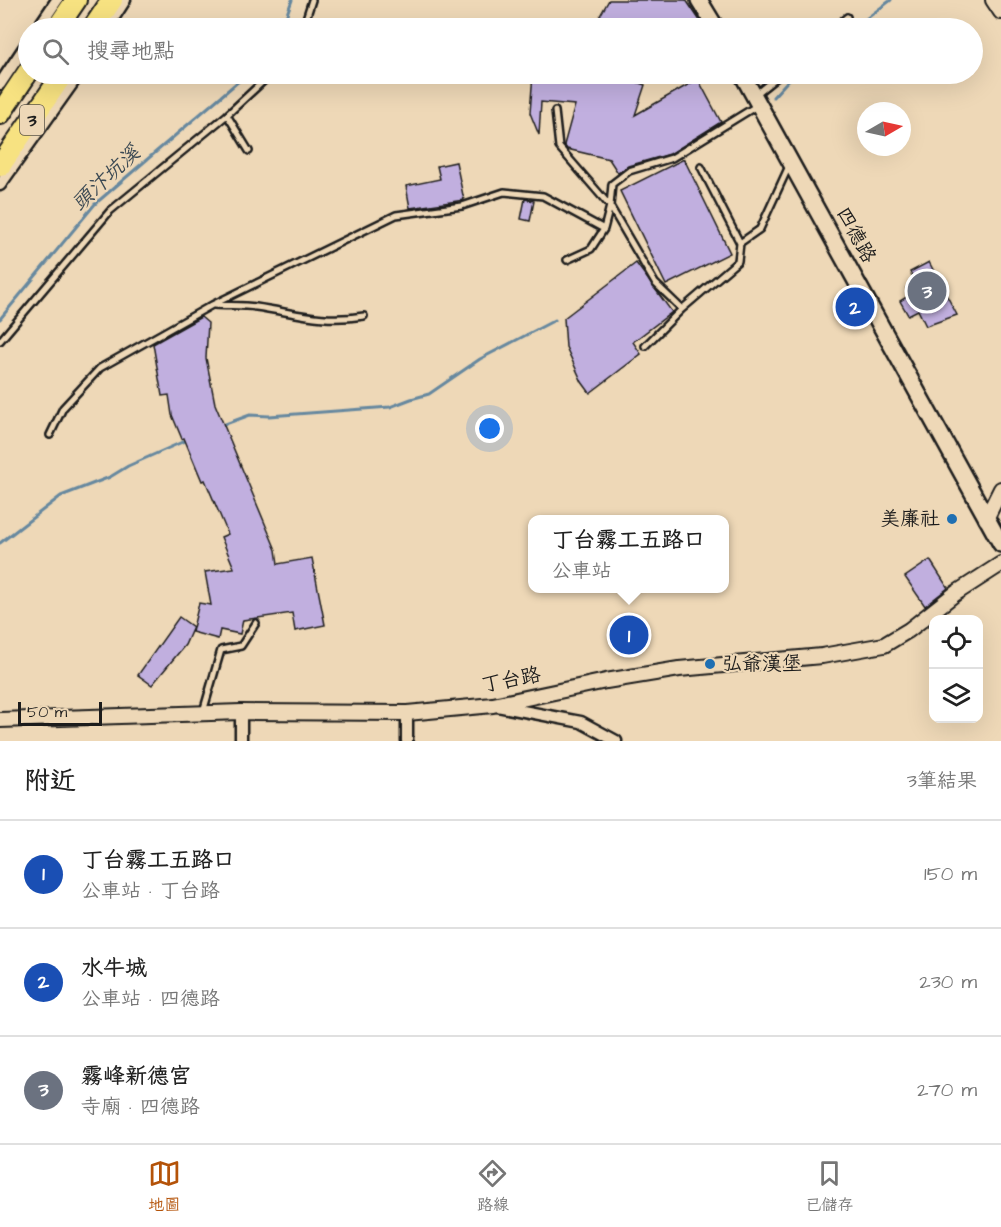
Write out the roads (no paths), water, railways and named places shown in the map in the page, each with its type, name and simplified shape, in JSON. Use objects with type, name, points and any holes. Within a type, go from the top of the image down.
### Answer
[{"type":"highway","points":[[64,18],[76,0]]},
{"type":"highway","points":[[100,18],[112,0]]},
{"type":"highway","name":"3","points":[[0,114],[20,84]]},
{"type":"highway","name":"3","points":[[0,166],[56,84]]},
{"type":"main road","points":[[699,0],[710,18]]},
{"type":"main road","name":"四德路","points":[[748,84],[1001,544]]},
{"type":"street","points":[[45,18],[57,0]]},
{"type":"street","points":[[113,18],[125,0]]},
{"type":"street","points":[[993,0],[1001,12]]},
{"type":"street","points":[[0,84],[18,57]]},
{"type":"street","points":[[0,185],[72,84]]},
{"type":"street","points":[[986,519],[1001,489]]},
{"type":"street","name":"丁台路","points":[[0,720],[241,712],[407,713],[493,705],[606,681],[679,669],[822,656],[884,645],[909,630],[956,593],[1001,564]]},
{"type":"street","points":[[493,705],[581,722],[616,741]]},
{"type":"street","points":[[241,712],[241,741]]},
{"type":"street","points":[[407,713],[407,741]]},
{"type":"lane","points":[[306,18],[312,0]]},
{"type":"lane","points":[[0,341],[110,211],[227,115],[260,84]]},
{"type":"lane","points":[[567,260],[591,249],[604,230],[612,184],[629,171],[672,158],[757,100],[772,84]]},
{"type":"lane","points":[[555,111],[559,147],[610,206],[655,283],[682,309]]},
{"type":"lane","points":[[227,115],[249,151]]},
{"type":"lane","points":[[740,243],[760,229],[791,161]]},
{"type":"lane","points":[[645,346],[682,309],[738,261],[740,243],[700,167]]},
{"type":"lane","points":[[50,435],[63,408],[100,369],[212,305],[396,215],[462,207],[504,192],[543,196],[604,230]]},
{"type":"lane","points":[[212,305],[255,307],[341,320],[364,316]]},
{"type":"lane","points":[[203,714],[221,650],[241,645],[256,623]]},
{"type":"waterway","name":"頭汴坑溪","points":[[286,18],[292,0]]},
{"type":"waterway","points":[[867,18],[891,0]]},
{"type":"waterway","name":"頭汴坑溪","points":[[0,319],[95,204],[235,84]]},
{"type":"waterway","points":[[773,97],[785,84]]},
{"type":"waterway","points":[[220,426],[250,415],[269,416],[390,407],[429,394],[480,359],[555,320]]},
{"type":"waterway","points":[[0,543],[61,496],[110,477],[128,466],[189,439]]},
{"type":"place","name":"霧峰新德宮","points":[[927,291]]},
{"type":"place","name":"水牛城","points":[[855,307]]},
{"type":"place","name":"美廉社","points":[[952,519]]},
{"type":"place","name":"丁台霧工五路口","points":[[629,635]]},
{"type":"place","name":"弘爺漢堡","points":[[710,664]]}]
